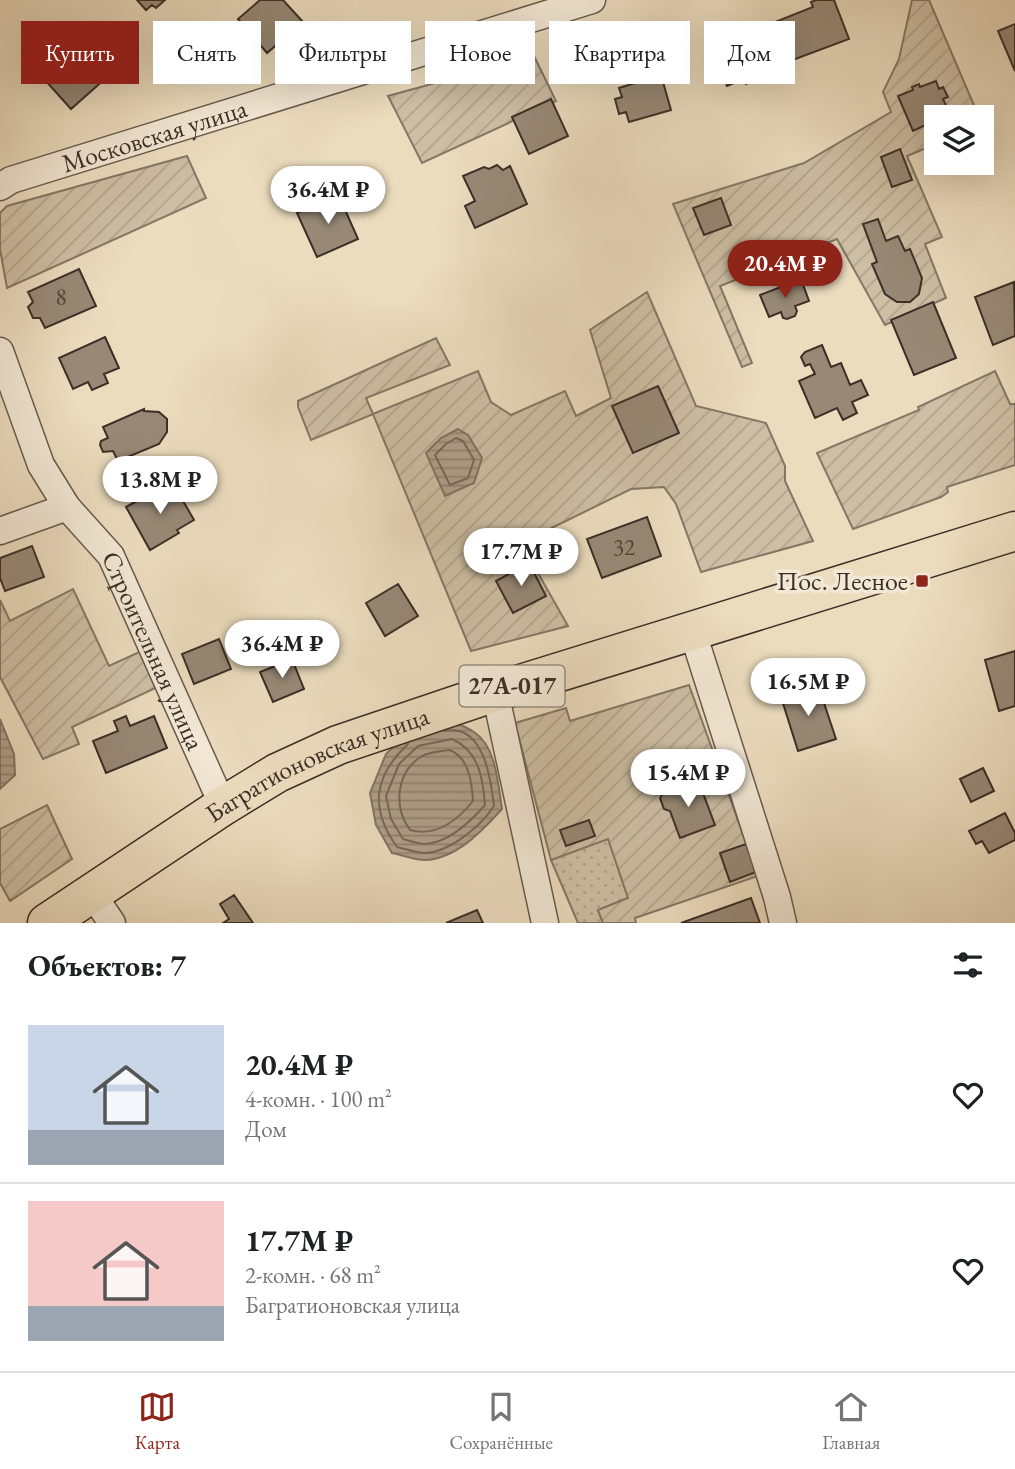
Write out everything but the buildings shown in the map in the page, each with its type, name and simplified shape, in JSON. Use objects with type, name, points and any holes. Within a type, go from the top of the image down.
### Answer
[{"type":"main road","name":"Багратионовская улица","points":[[47,923],[223,806],[277,773],[338,745],[495,692],[1015,531]]},
{"type":"street","name":"Московская улица","points":[[0,187],[11,180],[592,0]]},
{"type":"street","name":"Строительная улица","points":[[0,351],[41,465],[67,506],[111,556],[223,806]]},
{"type":"street","points":[[0,531],[67,506]]},
{"type":"street","points":[[692,630],[778,897],[783,923]]},
{"type":"street","points":[[495,692],[545,923]]},
{"type":"street","points":[[91,892],[112,923]]},
{"type":"shaded area","points":[[912,0],[929,0],[974,105],[924,105],[924,149],[907,156],[942,237],[925,244],[946,298],[885,325],[837,239],[720,286],[752,363],[742,367],[673,204],[804,163],[891,112],[883,92],[899,59]]},
{"type":"shaded area","points":[[535,58],[556,101],[422,163],[388,96],[432,84],[535,84]]},
{"type":"shaded area","points":[[187,156],[206,198],[7,288],[0,249],[0,213],[7,206]]},
{"type":"shaded area","points":[[647,292],[696,406],[766,423],[785,466],[785,481],[813,541],[701,572],[676,504],[664,487],[631,489],[521,543],[568,626],[471,651],[373,414],[478,371],[491,402],[511,415],[565,391],[576,416],[611,398],[590,330]]},
{"type":"shaded area","points":[[436,338],[450,365],[366,398],[373,414],[311,440],[298,401]]},
{"type":"shaded area","points":[[995,371],[1010,404],[1015,404],[1015,465],[947,487],[948,492],[941,497],[853,529],[817,453],[919,410],[918,407]]},
{"type":"shaded area","points":[[73,589],[109,666],[150,647],[164,684],[72,727],[79,744],[43,759],[0,677],[0,600],[10,621]]},
{"type":"shaded area","points":[[689,685],[758,876],[635,918],[636,923],[603,923],[598,910],[628,898],[608,839],[551,860],[515,723],[566,708],[570,721]]},
{"type":"shaded area","points":[[47,805],[72,859],[10,901],[0,883],[0,829]]},
{"type":"shaded area","points":[[608,838],[628,898],[598,910],[603,923],[578,923],[551,860]]},
{"type":"water","points":[[458,429],[468,435],[482,458],[474,483],[445,496],[426,453],[441,438]]},
{"type":"water","points":[[0,719],[14,754],[15,775],[0,789]]},
{"type":"water","points":[[454,722],[474,732],[488,747],[495,768],[502,809],[477,835],[447,855],[425,860],[392,853],[376,825],[370,793],[386,754],[410,731]]},
{"type":"place","name":"Пос. Лесное","points":[[922,581]]}]
